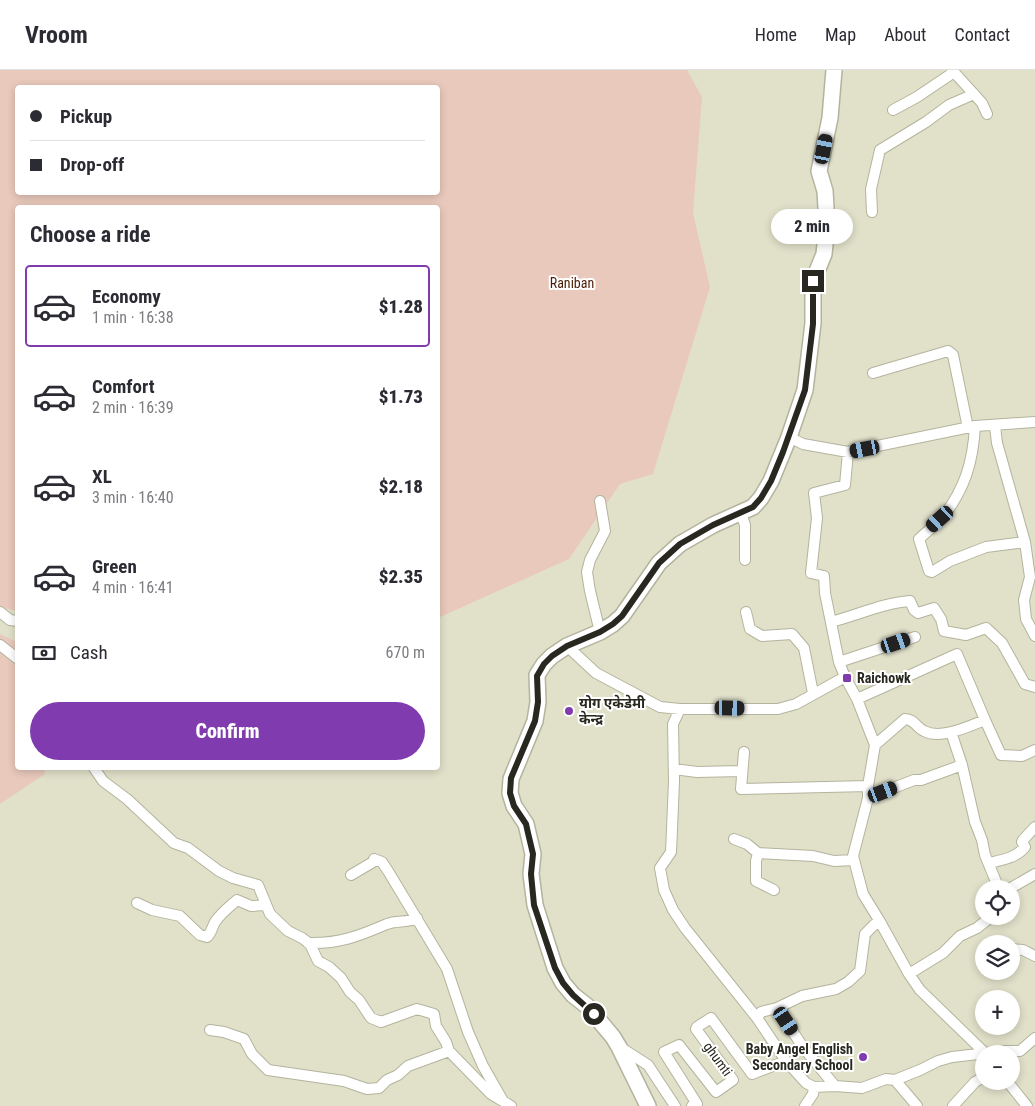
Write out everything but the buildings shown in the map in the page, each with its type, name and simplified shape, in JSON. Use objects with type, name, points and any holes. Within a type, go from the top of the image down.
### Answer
[{"type":"street","points":[[648,1106],[620,1046],[602,1022],[563,983],[555,968],[534,905],[531,874],[533,854],[526,824],[514,806],[510,793],[511,778],[535,721],[538,702],[537,676],[544,664],[567,646],[600,632],[613,624],[622,616],[659,563],[680,544],[713,525],[753,507],[767,490],[789,437],[805,390],[813,324],[813,281],[824,254],[827,224],[825,192],[819,171],[830,118],[834,70]]},
{"type":"street","points":[[893,110],[939,83],[953,71],[982,103],[987,114]]},
{"type":"street","points":[[872,212],[871,189],[880,150],[926,122],[949,105],[974,94]]},
{"type":"street","points":[[873,373],[948,351],[953,354],[972,427],[974,452],[959,494],[940,519],[918,539],[929,571],[932,572],[950,561],[986,547],[1025,542]]},
{"type":"street","points":[[789,437],[803,444],[848,452],[972,427],[1035,422]]},
{"type":"street","points":[[995,426],[997,443],[1025,542],[1030,577],[1024,600],[1026,619],[1035,636]]},
{"type":"street","points":[[848,452],[845,485],[814,493],[817,518],[811,573],[824,576],[825,593],[839,662],[857,699],[875,745],[868,786],[868,798],[854,860],[863,894],[909,974],[920,990],[977,1045]]},
{"type":"street","points":[[600,501],[605,531],[590,560],[587,572],[600,632]]},
{"type":"street","points":[[741,514],[745,525],[745,560]]},
{"type":"street","points":[[831,622],[892,603],[910,601],[914,610],[918,613],[934,608],[942,619],[944,631],[966,635],[986,628],[1002,643],[1025,684],[1035,687]]},
{"type":"street","points":[[0,612],[10,620],[15,621]]},
{"type":"street","points":[[746,612],[750,629],[762,636],[792,634],[804,648],[813,693]]},
{"type":"street","points":[[839,662],[915,637]]},
{"type":"street","points":[[0,645],[15,658]]},
{"type":"street","points":[[567,646],[596,673],[660,707],[680,709],[778,709],[796,704],[845,677]]},
{"type":"street","points":[[857,699],[957,654],[1001,755],[1022,756],[1035,750]]},
{"type":"street","points":[[680,709],[673,724],[674,769],[671,852],[660,868],[664,890],[673,910],[685,928],[757,1018],[786,1061],[806,1083],[814,1087],[862,1088],[886,1079],[895,1080],[938,1060],[975,1055]]},
{"type":"street","points":[[875,745],[905,719],[912,720],[922,731],[930,734],[951,732],[985,720]]},
{"type":"street","points":[[951,732],[962,765],[975,822],[996,880]]},
{"type":"street","points":[[744,752],[741,789],[868,786]]},
{"type":"street","points":[[868,798],[914,780],[922,780],[962,765]]},
{"type":"street","points":[[674,769],[697,772],[742,771]]},
{"type":"street","points":[[95,770],[103,781],[127,799],[174,843],[188,848],[219,871],[233,878],[258,885],[270,914],[288,931],[308,943],[318,961],[329,967],[341,978],[372,1018],[381,1022],[417,1009],[434,1014],[436,1026],[446,1042],[449,1052],[491,1094],[507,1104]]},
{"type":"street","points":[[989,863],[1008,859],[1025,849],[1023,840],[1035,827]]},
{"type":"street","points":[[734,838],[747,844],[758,853],[813,856],[834,861],[854,860]]},
{"type":"street","points":[[758,853],[756,880],[774,890]]},
{"type":"street","points":[[350,875],[373,862],[374,859],[382,862],[447,969],[468,1032],[483,1066],[507,1104]]},
{"type":"street","points":[[1020,883],[1035,874]]},
{"type":"street","points":[[137,903],[152,910],[180,916],[200,935],[207,937],[222,913],[237,900],[251,906],[265,905]]},
{"type":"street","points":[[308,943],[349,939],[379,929],[386,924],[396,921],[412,921],[417,918]]},
{"type":"street","points":[[757,1018],[761,1012],[777,1008],[802,996],[836,989],[848,982],[860,971],[865,934],[879,920]]},
{"type":"street","points":[[909,974],[943,953],[960,936],[980,925]]},
{"type":"street","points":[[1020,950],[1035,956]]},
{"type":"street","points":[[777,1008],[803,1047],[835,1086]]},
{"type":"street","name":"ghumti","points":[[692,1106],[697,1104],[664,1052],[679,1045],[716,1092],[733,1080],[697,1030],[697,1027],[711,1018],[752,1074],[786,1061]]},
{"type":"street","points":[[210,1030],[234,1034],[244,1039],[252,1054],[268,1070],[344,1081],[367,1088],[379,1088],[387,1080],[398,1075],[408,1066],[449,1052]]},
{"type":"street","points":[[1020,1051],[1035,1038]]},
{"type":"street","points":[[620,1046],[648,1065],[675,1106]]},
{"type":"street","points":[[895,1080],[917,1106]]},
{"type":"street","points":[[953,1106],[975,1082]]},
{"type":"street","points":[[805,1106],[813,1094],[814,1087]]},
{"type":"street","points":[[1015,1090],[1028,1106]]},
{"type":"green space","name":"Raniban","points":[[0,70],[687,70],[702,97],[693,213],[710,287],[653,474],[620,484],[569,559],[440,617],[440,205],[15,205],[15,611],[0,607]]},
{"type":"green space","points":[[0,634],[15,641],[15,770],[44,770],[45,774],[0,804]]},
{"type":"place","name":"Raichowk","points":[[847,678]]},
{"type":"place","name":"योग एकेडेमी केन्द्र","points":[[569,711]]},
{"type":"place","name":"Baby Angel English Secondary School","points":[[863,1057]]},
{"type":"route","points":[[594,1014],[573,995],[563,983],[555,968],[534,905],[531,874],[533,854],[526,824],[514,806],[510,793],[511,778],[535,721],[538,702],[537,676],[540,669],[552,656],[567,646],[600,632],[622,616],[659,563],[680,544],[713,525],[753,507],[767,490],[789,437],[805,390],[813,324],[813,281]]}]
